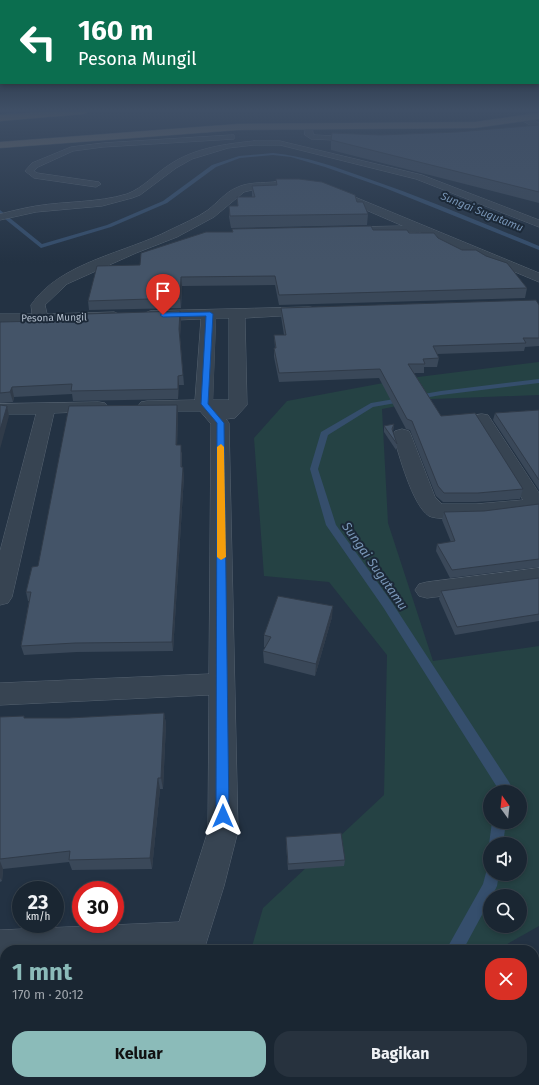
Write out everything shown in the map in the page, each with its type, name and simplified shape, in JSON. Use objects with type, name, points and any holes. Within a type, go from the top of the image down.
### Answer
[{"type":"street","points":[[40,312],[48,293],[62,281],[131,250],[173,234],[210,214],[240,190],[252,187],[275,185],[299,185],[324,188],[426,229],[539,278]]},
{"type":"street","points":[[339,231],[426,229]]},
{"type":"street","points":[[173,234],[197,234]]},
{"type":"street","points":[[196,300],[315,297]]},
{"type":"street","name":"Pesona Mungil","points":[[0,319],[94,303]]},
{"type":"street","name":"Pesona Mungil","points":[[0,306],[40,312],[129,316],[324,310]]},
{"type":"street","points":[[237,313],[238,404]]},
{"type":"street","points":[[189,945],[208,886],[223,831],[222,684],[212,414],[210,314]]},
{"type":"street","points":[[0,409],[125,406],[212,414],[238,404]]},
{"type":"street","points":[[212,414],[238,404]]},
{"type":"street","points":[[0,597],[46,408]]},
{"type":"street","points":[[402,435],[426,499],[436,511],[476,511],[538,505],[482,419]]},
{"type":"street","points":[[428,590],[539,576]]},
{"type":"street","points":[[0,694],[222,684]]},
{"type":"lane","points":[[43,162],[29,170],[34,175],[96,184]]},
{"type":"lane","points":[[0,217],[36,209],[102,203],[128,196],[137,192],[181,162]]},
{"type":"lane","points":[[356,162],[419,177],[539,224]]},
{"type":"lane","points":[[505,210],[539,215]]},
{"type":"green space","points":[[539,362],[539,395],[432,399],[382,409],[388,523],[433,661],[539,646],[539,926],[527,933],[527,889],[483,889],[483,933],[527,933],[506,945],[252,945],[263,908],[384,795],[387,655],[329,582],[264,576],[254,438],[287,401],[410,378]]},
{"type":"building","points":[[418,162],[539,162],[539,192]]},
{"type":"building","points":[[276,179],[299,179],[322,182],[355,195],[357,202],[363,202],[368,214],[230,216],[229,206],[238,206],[237,197],[255,197],[252,186],[277,185]]},
{"type":"building","points":[[371,226],[373,230],[407,230],[409,233],[434,233],[438,238],[462,250],[476,250],[486,256],[507,263],[527,288],[279,295],[275,276],[181,277],[180,298],[88,301],[97,266],[140,265],[141,253],[206,232],[233,232],[232,229]]},
{"type":"building","points":[[536,300],[539,305],[539,338],[523,338],[526,343],[433,346],[439,358],[423,359],[425,364],[408,364],[441,416],[475,413],[523,489],[478,493],[444,493],[438,486],[412,421],[407,419],[380,369],[279,373],[274,348],[276,348],[274,335],[286,335],[281,308]]},
{"type":"building","points":[[180,311],[179,329],[183,375],[178,376],[178,389],[71,391],[72,384],[12,387],[10,392],[0,393],[0,322],[83,320],[85,314]]},
{"type":"building","points":[[0,405],[7,406],[0,430]]},
{"type":"building","points":[[177,405],[176,445],[181,445],[181,467],[183,467],[172,642],[75,643],[21,646],[31,592],[26,592],[32,567],[38,566],[69,406]]},
{"type":"building","points":[[539,410],[539,480],[495,413]]},
{"type":"building","points":[[394,424],[392,429],[397,444],[384,426]]},
{"type":"building","points":[[539,504],[539,559],[452,570],[437,544],[455,541],[444,512],[484,511]]},
{"type":"building","points":[[539,578],[539,614],[457,627],[441,591]]},
{"type":"building","points":[[278,596],[333,606],[316,664],[263,651],[271,637],[264,635]]},
{"type":"building","points":[[164,713],[161,778],[158,778],[150,858],[69,860],[70,851],[0,859],[0,717],[24,716],[24,718],[69,718]]},
{"type":"building","points":[[341,833],[345,860],[288,864],[286,837]]},
{"type":"waterway","name":"Sungai Sugutamu","points":[[0,212],[41,246],[109,226],[165,202],[214,166],[226,162]]},
{"type":"waterway","name":"Sungai Sugutamu","points":[[311,162],[387,187],[539,248]]},
{"type":"waterway","name":"Sungai Sugutamu","points":[[503,785],[387,604],[331,525],[314,469],[324,434],[371,405],[441,393],[539,381]]},
{"type":"waterway","name":"Sungai Sugutamu","points":[[497,837],[498,829]]},
{"type":"waterway","name":"Sungai Sugutamu","points":[[457,945],[490,886],[491,881]]},
{"type":"slow traffic","points":[[221,447],[221,557]]},
{"type":"route","points":[[163,315],[210,314],[204,404],[220,423],[223,816]]}]
